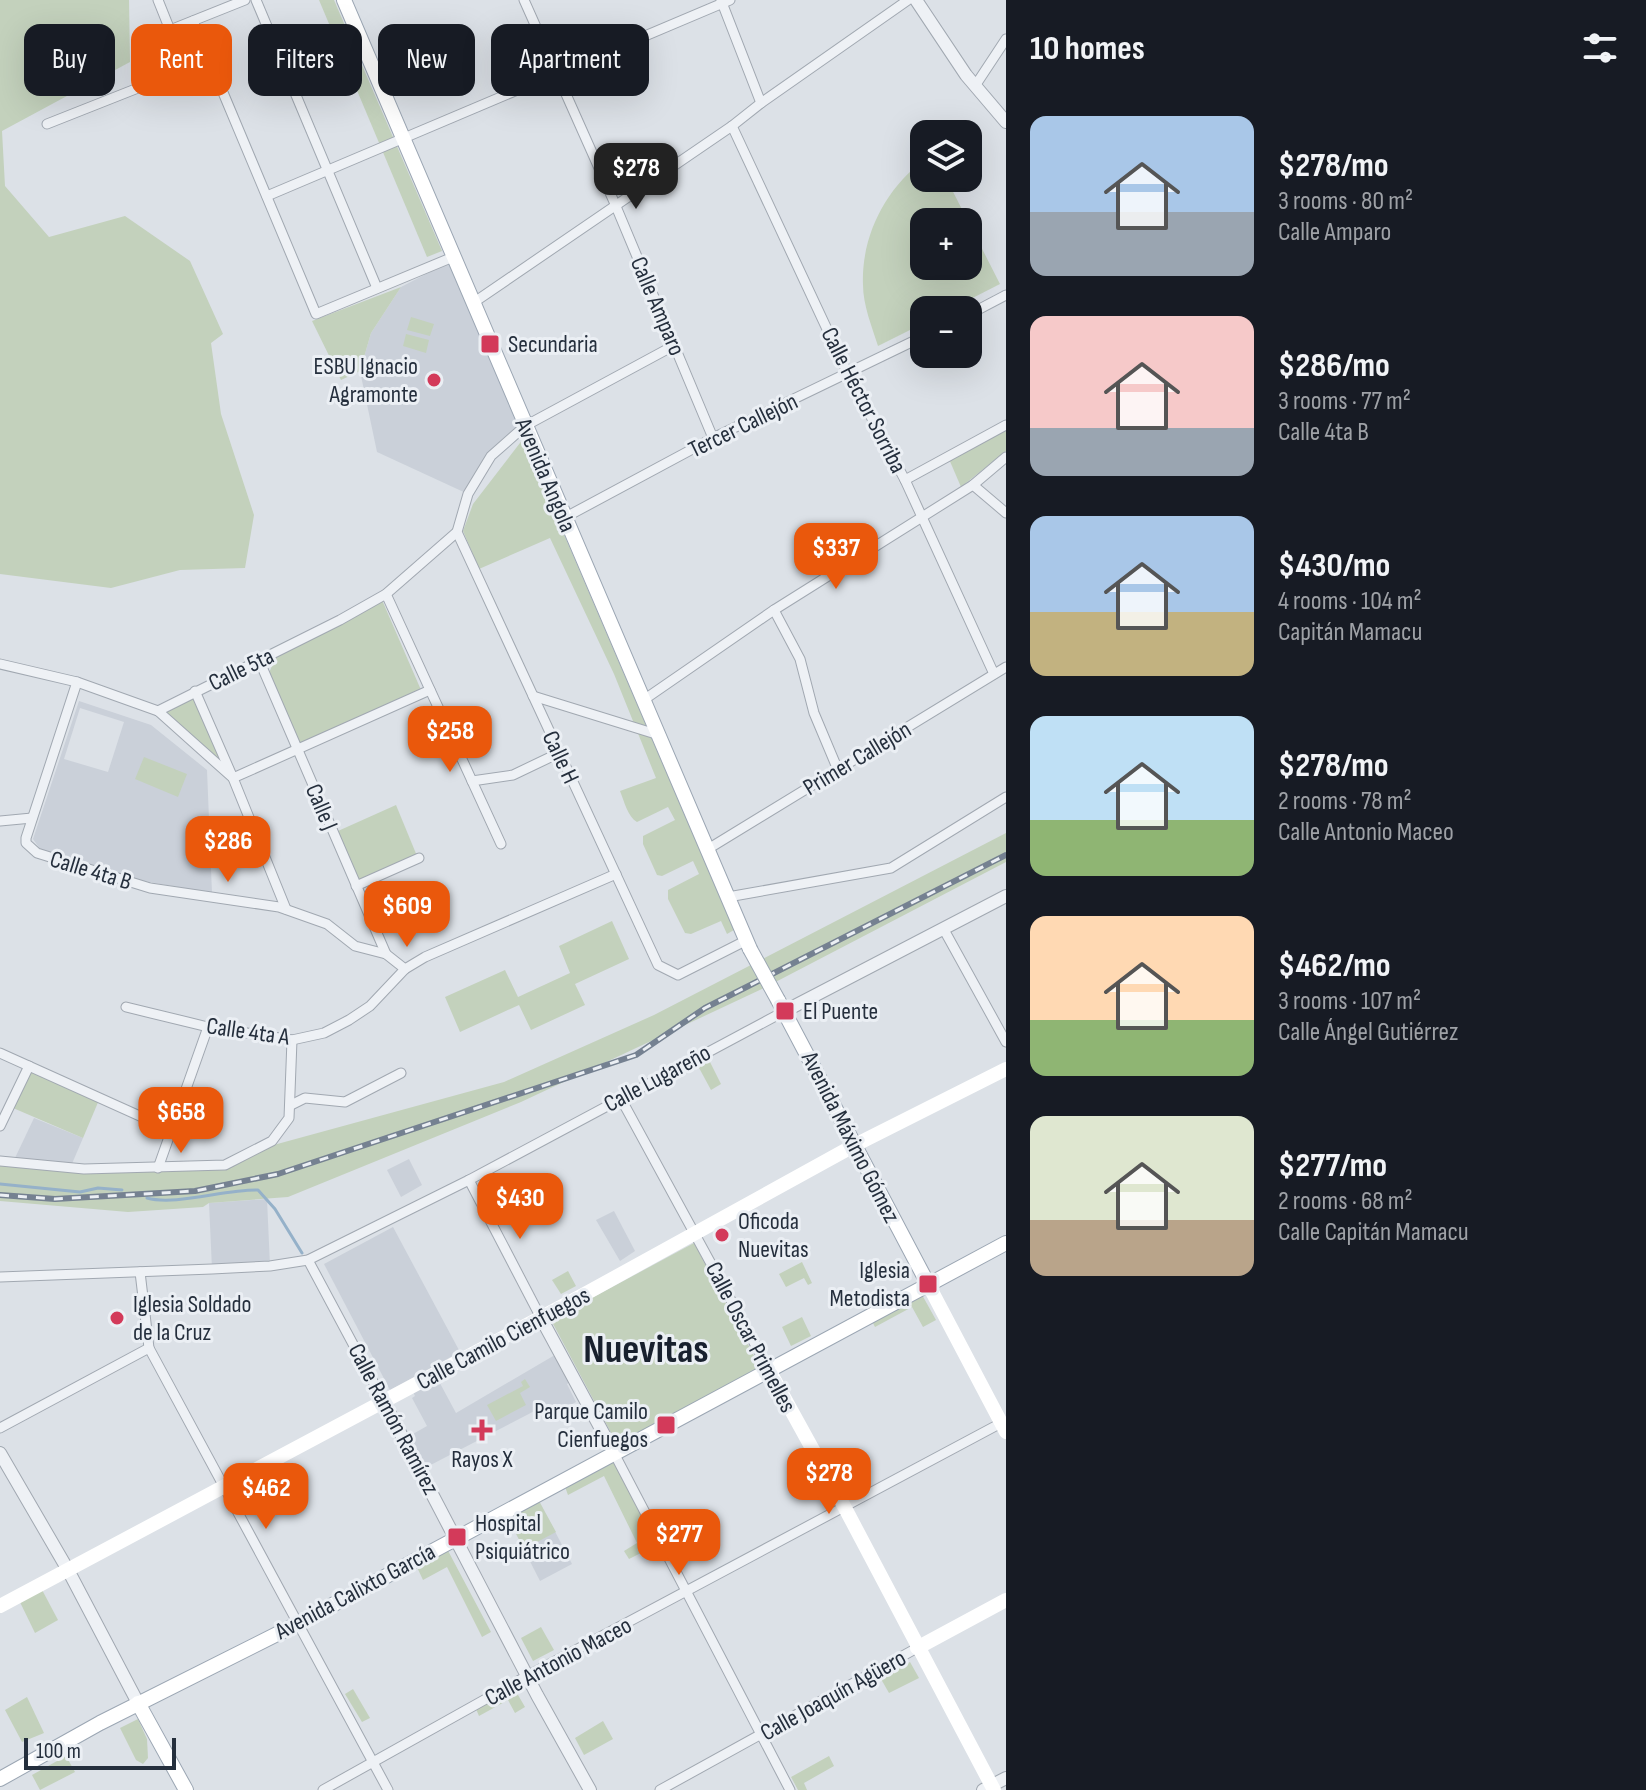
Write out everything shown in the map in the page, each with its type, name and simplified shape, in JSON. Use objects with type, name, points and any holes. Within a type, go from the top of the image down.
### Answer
[{"type":"main road","name":"Avenida Angola","points":[[344,0],[748,945]]},
{"type":"main road","points":[[748,945],[782,1005]]},
{"type":"main road","name":"Avenida Máximo Gómez","points":[[782,1005],[1004,1425]]},
{"type":"main road","name":"Calle Camilo Cienfuegos","points":[[0,1606],[541,1318],[855,1145],[1006,1069]]},
{"type":"main road","name":"Avenida Calixto García","points":[[0,1779],[138,1703],[297,1624],[1006,1243]]},
{"type":"main road","name":"Calle Oscar Primelles","points":[[769,1370],[845,1508],[990,1788]]},
{"type":"main road","name":"Calle Joaquín Agüero","points":[[917,1648],[1006,1600]]},
{"type":"main road","points":[[138,1703],[186,1790]]},
{"type":"street","points":[[158,0],[168,24]]},
{"type":"street","points":[[185,24],[245,0]]},
{"type":"street","points":[[256,0],[377,288]]},
{"type":"street","name":"Calle Amparo","points":[[524,0],[535,24]]},
{"type":"street","points":[[473,303],[732,126],[908,0]]},
{"type":"street","points":[[916,0],[975,86],[1006,122]]},
{"type":"street","points":[[649,34],[724,1],[761,103]]},
{"type":"street","points":[[193,21],[316,314],[453,257]]},
{"type":"street","points":[[975,86],[1006,39]]},
{"type":"street","points":[[47,124],[131,91]]},
{"type":"street","points":[[267,196],[508,96]]},
{"type":"street","name":"Calle Amparo","points":[[567,96],[713,438]]},
{"type":"street","name":"Calle Héctor Sorriba","points":[[732,126],[848,374],[905,480],[994,674]]},
{"type":"street","points":[[982,308],[1006,295]]},
{"type":"street","name":"Tercer Callejón","points":[[564,518],[713,438],[910,343]]},
{"type":"street","points":[[457,532],[468,494],[491,456],[525,426],[675,345]]},
{"type":"street","points":[[905,480],[1006,425]]},
{"type":"street","points":[[645,699],[774,610],[973,485],[1006,457]]},
{"type":"street","points":[[973,485],[1006,513]]},
{"type":"street","name":"Calle 5ta","points":[[158,711],[386,594],[457,532]]},
{"type":"street","name":"Calle H","points":[[457,532],[658,965],[678,975],[748,945]]},
{"type":"street","points":[[386,594],[501,844]]},
{"type":"street","points":[[774,610],[800,659],[814,713],[838,770]]},
{"type":"street","name":"Calle J","points":[[259,660],[386,954]]},
{"type":"street","points":[[0,664],[77,682],[158,711],[233,778]]},
{"type":"street","name":"Primer Callejón","points":[[708,849],[1006,667]]},
{"type":"street","points":[[0,821],[32,818],[77,682]]},
{"type":"street","points":[[233,778],[430,690]]},
{"type":"street","points":[[195,691],[286,909]]},
{"type":"street","points":[[533,696],[661,736]]},
{"type":"street","points":[[472,781],[513,775],[559,753]]},
{"type":"street","points":[[728,897],[891,868],[1006,797]]},
{"type":"street","name":"Calle 4ta B","points":[[32,818],[26,843],[37,853],[150,888],[286,909],[327,924],[355,946],[386,954],[405,969]]},
{"type":"street","points":[[356,886],[419,858]]},
{"type":"street","name":"Calle 4ta A","points":[[126,1007],[208,1027],[292,1040],[324,1033],[370,1006],[405,969],[425,957],[616,874]]},
{"type":"street","name":"Calle Lugareño","points":[[0,1277],[270,1266],[308,1260],[469,1180],[782,1005],[1006,896]]},
{"type":"street","points":[[943,928],[1006,1042]]},
{"type":"street","points":[[158,1168],[208,1027]]},
{"type":"street","points":[[0,1161],[84,1169],[225,1165],[272,1141],[289,1118],[292,1040]]},
{"type":"street","points":[[0,1053],[173,1131]]},
{"type":"street","points":[[0,1126],[29,1066]]},
{"type":"street","points":[[291,1105],[305,1098],[345,1102],[401,1073]]},
{"type":"street","name":"Calle Oscar Primelles","points":[[620,1097],[769,1370]]},
{"type":"street","points":[[469,1180],[790,1790]]},
{"type":"street","name":"Calle Ramón Ramírez","points":[[308,1260],[590,1790]]},
{"type":"street","points":[[140,1272],[149,1348],[388,1790]]},
{"type":"street","points":[[0,1428],[149,1348]]},
{"type":"street","name":"Calle Antonio Maceo","points":[[323,1790],[527,1676],[1004,1425]]},
{"type":"street","points":[[0,1453],[68,1570],[138,1703]]},
{"type":"street","name":"Calle Joaquín Agüero","points":[[660,1790],[917,1648]]},
{"type":"street","points":[[990,1788],[1006,1778]]},
{"type":"shaded area","name":"ESBU Ignacio Agramonte","points":[[455,259],[525,426],[491,456],[468,494],[377,452],[360,371],[371,333],[401,287]]},
{"type":"shaded area","points":[[79,701],[151,725],[207,770],[212,893],[115,876],[40,849],[33,839]],"holes":[[[80,708],[124,722],[108,772],[64,759]]]},
{"type":"shaded area","points":[[34,1118],[83,1138],[71,1166],[15,1158]]},
{"type":"shaded area","points":[[409,1159],[422,1185],[401,1197],[387,1170]]},
{"type":"shaded area","points":[[267,1199],[270,1266],[212,1269],[209,1203]]},
{"type":"shaded area","points":[[614,1211],[635,1251],[620,1261],[596,1220]]},
{"type":"shaded area","points":[[393,1227],[460,1352],[390,1390],[324,1264]]},
{"type":"shaded area","points":[[560,1352],[574,1379],[567,1384],[576,1402],[554,1414],[548,1404],[421,1470],[404,1439],[427,1426],[412,1398],[415,1396],[411,1387],[435,1374],[456,1413]]},
{"type":"shaded area","points":[[539,1501],[572,1564],[540,1581],[508,1518]]},
{"type":"green space","points":[[0,0],[129,0],[130,62],[115,70],[115,24],[24,24],[24,96],[67,96],[2,131],[5,186],[49,237],[125,216],[190,261],[223,334],[211,343],[221,414],[254,515],[245,568],[180,570],[111,588],[0,574]]},
{"type":"green space","points":[[319,0],[334,0],[344,24],[329,24]]},
{"type":"green space","points":[[362,65],[442,251],[427,257],[359,96],[362,96]]},
{"type":"green space","points":[[910,172],[910,192],[953,192],[961,208],[910,208],[910,280],[982,280],[982,249],[1000,284],[976,296],[910,296],[910,330],[878,346],[863,293],[863,267],[878,215]]},
{"type":"green space","points":[[401,287],[371,333],[360,371],[341,380],[312,321]]},
{"type":"green space","points":[[411,317],[434,324],[430,336],[407,330]]},
{"type":"green space","points":[[406,334],[429,340],[426,353],[403,346]]},
{"type":"green space","points":[[1006,429],[1006,451],[961,487],[949,459]]},
{"type":"green space","points":[[523,439],[734,930],[727,934],[721,921],[691,934],[685,933],[668,899],[668,890],[699,874],[693,861],[662,876],[657,875],[643,844],[643,836],[675,820],[668,807],[637,822],[627,808],[620,791],[656,778],[614,674],[550,538],[479,569],[463,531],[473,504]]},
{"type":"green space","points":[[382,600],[421,690],[300,743],[269,673],[277,654],[327,632]]},
{"type":"green space","points":[[195,691],[233,778],[158,711]]},
{"type":"green space","points":[[144,757],[187,774],[178,797],[135,779]]},
{"type":"green space","points":[[396,805],[417,856],[359,881],[338,831]]},
{"type":"green space","points":[[1006,833],[1006,862],[764,988],[521,1102],[288,1197],[128,1212],[0,1201],[0,1162],[79,1172],[226,1167],[270,1146],[504,1082],[654,1015]]},
{"type":"green space","points":[[612,921],[629,959],[575,984],[585,1005],[531,1030],[519,1005],[460,1032],[445,997],[505,970],[518,997],[570,973],[559,946]]},
{"type":"green space","points":[[709,1060],[721,1084],[711,1090],[698,1066]]},
{"type":"green space","points":[[31,1070],[99,1100],[83,1138],[13,1108]]},
{"type":"green space","name":"Parque Camilo Cienfuegos","points":[[694,1243],[760,1367],[617,1444],[551,1320]]},
{"type":"green space","points":[[802,1262],[812,1283],[808,1285],[804,1278],[786,1287],[779,1274]]},
{"type":"green space","points":[[568,1271],[576,1286],[561,1294],[552,1280]]},
{"type":"green space","points":[[921,1293],[936,1320],[923,1327],[912,1307],[875,1327],[872,1321]]},
{"type":"green space","points":[[802,1317],[811,1336],[791,1346],[782,1327]]},
{"type":"green space","points":[[525,1379],[530,1387],[520,1393],[526,1405],[496,1421],[487,1405],[523,1386],[521,1382]]},
{"type":"green space","points":[[612,1459],[657,1545],[629,1559],[624,1551],[637,1543],[604,1476],[568,1495],[564,1484]]},
{"type":"green space","points":[[539,1501],[556,1532],[524,1549],[508,1518]]},
{"type":"green space","points":[[445,1545],[491,1632],[482,1637],[447,1567],[423,1580],[415,1563]]},
{"type":"green space","points":[[40,1586],[58,1620],[35,1633],[18,1598]]},
{"type":"green space","points":[[541,1627],[554,1650],[533,1661],[521,1638]]},
{"type":"green space","points":[[910,1662],[919,1678],[889,1693],[881,1679]]},
{"type":"green space","points":[[514,1688],[525,1707],[515,1713],[508,1700],[479,1716],[476,1709]]},
{"type":"green space","points":[[353,1689],[370,1718],[362,1722],[345,1694]]},
{"type":"green space","points":[[27,1697],[44,1733],[22,1742],[5,1710]]},
{"type":"green space","points":[[138,1719],[147,1739],[148,1758],[143,1764],[136,1760],[120,1728]]},
{"type":"green space","points":[[603,1721],[613,1739],[584,1755],[575,1738]]},
{"type":"green space","points":[[66,1756],[75,1772],[40,1790],[32,1775]]},
{"type":"green space","points":[[829,1756],[834,1766],[804,1783],[807,1790],[798,1790],[791,1777]]},
{"type":"waterway","points":[[0,1184],[80,1192],[98,1188],[122,1190]]},
{"type":"waterway","points":[[147,1198],[186,1199],[258,1190],[275,1209],[302,1253]]},
{"type":"railway","points":[[0,1195],[55,1199],[195,1191],[278,1174],[636,1055],[705,1008],[1006,855]]},
{"type":"place","name":"Secundaria","points":[[490,344]]},
{"type":"place","name":"ESBU Ignacio Agramonte","points":[[434,380]]},
{"type":"place","name":"El Puente","points":[[785,1011]]},
{"type":"place","name":"Oficoda Nuevitas","points":[[722,1235]]},
{"type":"place","name":"Iglesia Metodista","points":[[928,1284]]},
{"type":"place","name":"Iglesia Soldado de la Cruz","points":[[117,1318]]},
{"type":"place","name":"Parque Camilo Cienfuegos","points":[[666,1425]]},
{"type":"place","name":"Rayos X","points":[[482,1430]]},
{"type":"place","name":"Hospital Psiquiátrico","points":[[457,1537]]},
{"type":"district","name":"Nuevitas","points":[[646,1348]]}]
